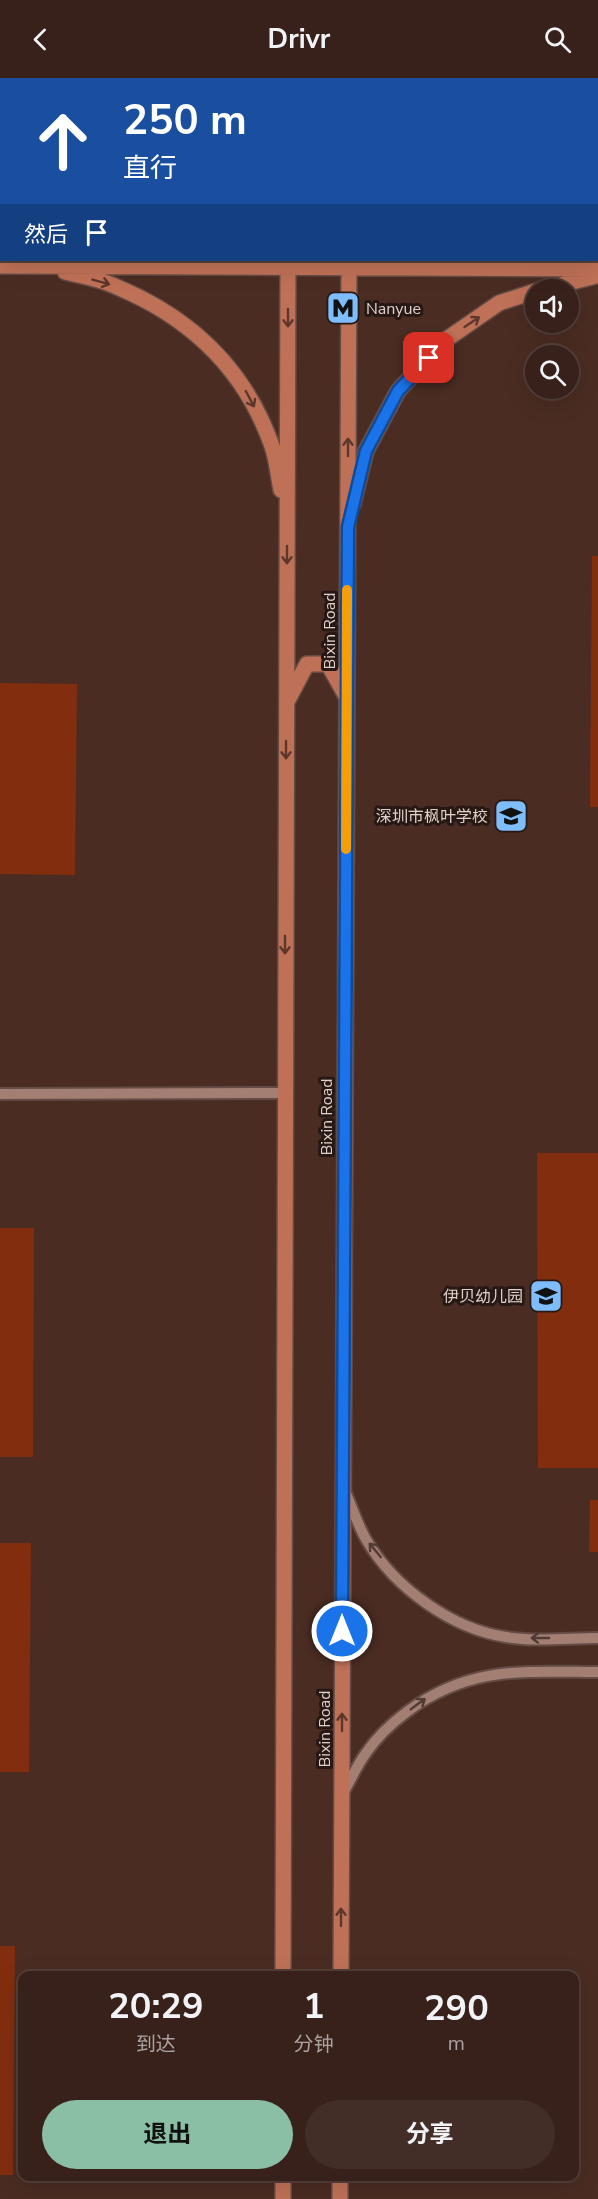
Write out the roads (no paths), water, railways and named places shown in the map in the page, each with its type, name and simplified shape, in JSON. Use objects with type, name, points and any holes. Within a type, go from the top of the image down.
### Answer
[{"type":"main road","points":[[283,1971],[288,263]]},
{"type":"main road","points":[[0,266],[288,263],[598,269]]},
{"type":"main road","name":"Bixin Road","points":[[341,1971],[349,264]]},
{"type":"main road","points":[[44,266],[116,286],[173,315],[221,355],[250,396],[272,447],[287,524]]},
{"type":"main road","points":[[579,281],[598,276]]},
{"type":"main road","points":[[348,527],[366,451],[398,391],[444,341],[499,303],[525,295]]},
{"type":"main road","points":[[286,703],[307,664],[328,664],[346,696]]},
{"type":"main road","points":[[283,2181],[283,2199]]},
{"type":"main road","points":[[340,2181],[340,2199]]},
{"type":"street","points":[[0,1094],[285,1093]]},
{"type":"street","points":[[342,1485],[367,1541],[399,1579],[435,1609],[472,1629],[507,1638],[598,1638]]},
{"type":"street","points":[[342,1796],[366,1752],[394,1721],[430,1695],[470,1678],[511,1672],[598,1672]]},
{"type":"place","name":"Nanyue","points":[[343,308]]},
{"type":"place","name":"深圳市枫叶学校","points":[[511,816]]},
{"type":"place","name":"伊贝幼儿园","points":[[546,1296]]}]
